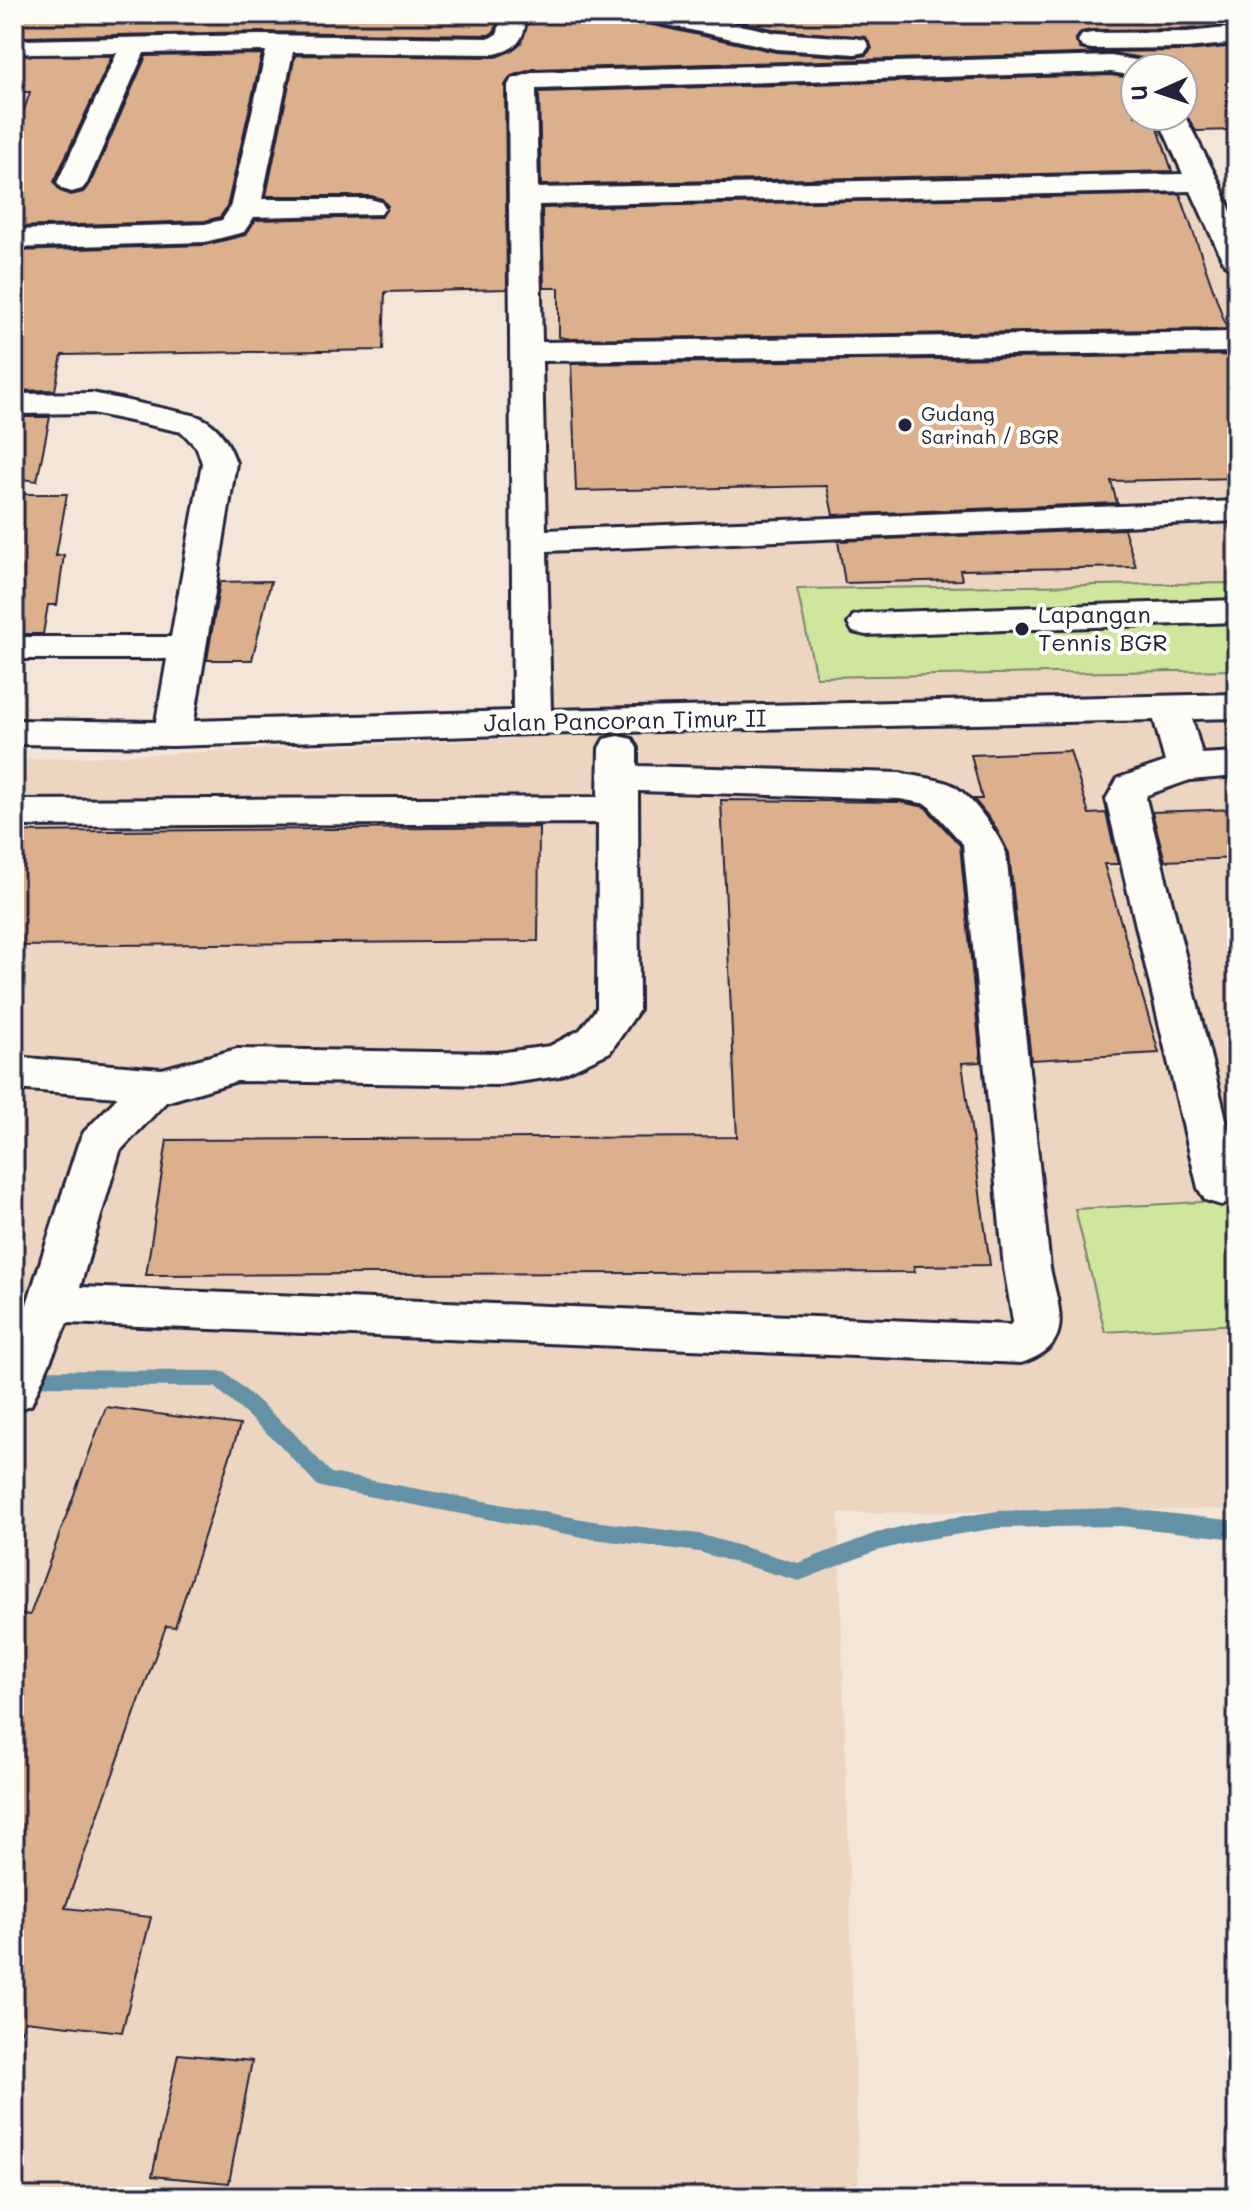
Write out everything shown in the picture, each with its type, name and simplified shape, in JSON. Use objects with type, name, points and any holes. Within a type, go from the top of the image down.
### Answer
[{"type":"street","points":[[14,239],[205,233],[233,226],[245,208],[270,43],[264,14]]},
{"type":"street","points":[[48,25],[32,46],[270,43],[495,46],[511,37],[514,14]]},
{"type":"street","points":[[654,14],[705,20],[777,41],[823,46],[1156,40],[1237,35]]},
{"type":"street","points":[[1142,14],[1156,40]]},
{"type":"street","points":[[72,183],[134,45]]},
{"type":"street","points":[[532,722],[522,85],[535,80],[1119,65]]},
{"type":"street","points":[[1179,132],[1237,259]]},
{"type":"street","points":[[522,197],[1204,182]]},
{"type":"street","points":[[245,208],[370,208]]},
{"type":"street","points":[[525,352],[1237,342]]},
{"type":"street","points":[[14,404],[92,403],[193,425],[213,445],[219,463],[173,734]]},
{"type":"street","points":[[530,541],[1237,511]]},
{"type":"street","points":[[866,624],[1237,611]]},
{"type":"street","points":[[14,648],[187,648]]},
{"type":"street","name":"Jalan Pancoran Timur II","points":[[14,732],[173,734],[532,722],[1237,706]]},
{"type":"street","points":[[1170,707],[1186,768]]},
{"type":"street","points":[[21,1372],[51,1304],[100,1144],[151,1091],[162,1085],[237,1065],[498,1069],[559,1060],[595,1041],[618,1010],[617,721]]},
{"type":"street","points":[[1221,1188],[1126,799],[1132,787],[1144,781],[1186,768],[1237,764]]},
{"type":"street","points":[[14,813],[900,786],[940,794],[981,839],[986,853],[1027,1268],[1038,1326],[1021,1344],[51,1304]]},
{"type":"street","points":[[14,1073],[162,1085]]},
{"type":"shaded area","points":[[1156,42],[1160,52],[1119,52],[1119,132],[1196,132],[1237,223],[1237,1509],[838,1513],[859,2197],[14,2197],[14,760],[513,739],[515,71]]},
{"type":"green space","name":"Lapangan Tennis BGR","points":[[1237,583],[1237,670],[816,677],[797,589]]},
{"type":"green space","points":[[1237,1200],[1237,1324],[1105,1332],[1075,1209]]},
{"type":"building","points":[[14,14],[498,14],[495,31],[489,35],[258,32],[22,37],[16,44],[21,55],[112,56],[54,182],[60,191],[71,195],[83,192],[90,184],[146,56],[262,54],[227,207],[220,217],[205,221],[14,227],[14,140],[30,92],[14,92]]},
{"type":"building","points":[[530,14],[638,14],[644,23],[776,52],[855,57],[866,55],[872,48],[866,37],[777,30],[705,14],[1237,14],[1237,24],[1187,29],[1092,30],[1081,32],[1076,39],[1080,49],[1092,52],[1187,51],[1237,46],[1237,130],[1199,131],[1199,52],[534,69],[511,76],[505,85],[507,289],[385,292],[383,350],[62,355],[55,390],[14,391],[14,251],[205,245],[245,235],[256,220],[381,217],[388,206],[382,199],[371,196],[266,196],[295,55],[496,57],[521,43]]},
{"type":"building","points":[[1111,75],[1119,76],[1119,132],[1159,132],[1172,171],[541,185],[539,92]]},
{"type":"building","name":"Gudang Sarinah / BGR","points":[[1180,194],[1227,329],[571,339],[559,337],[559,288],[544,288],[542,208]]},
{"type":"building","name":"Gudang Sarinah / BGR","points":[[1236,355],[1237,478],[1111,481],[1117,503],[833,515],[827,486],[576,491],[571,364]]},
{"type":"building","points":[[14,417],[50,417],[37,481],[14,478]]},
{"type":"building","points":[[14,494],[67,494],[56,556],[64,555],[57,605],[48,605],[43,634],[14,634]]},
{"type":"building","points":[[1124,529],[1136,567],[960,570],[962,580],[845,583],[838,541]]},
{"type":"building","points":[[271,581],[252,660],[207,660],[220,582]]},
{"type":"building","points":[[1070,751],[1089,814],[1106,813],[1118,864],[1104,864],[1159,1053],[1031,1060],[1009,853],[993,823],[974,799],[982,799],[971,755]]},
{"type":"building","points":[[721,800],[900,802],[925,807],[960,845],[981,1062],[962,1063],[990,1265],[914,1266],[915,1272],[146,1275],[167,1140],[737,1137]]},
{"type":"building","points":[[1237,809],[1237,858],[1165,861],[1152,812]]},
{"type":"building","points":[[539,827],[538,941],[14,946],[14,832]]},
{"type":"building","points":[[106,1407],[240,1425],[175,1627],[166,1626],[65,1908],[151,1917],[122,2032],[25,2021],[21,2032],[14,2031],[14,1613],[30,1615]]},
{"type":"building","points":[[178,2054],[252,2061],[229,2183],[152,2176]]},
{"type":"waterway","points":[[14,1378],[219,1379],[285,1437],[325,1480],[593,1530],[699,1543],[799,1572],[876,1542],[957,1524],[998,1519],[1121,1517],[1237,1530]]},
{"type":"place","name":"Gudang Sarinah / BGR","points":[[905,425]]},
{"type":"place","name":"Lapangan Tennis BGR","points":[[1022,629]]}]
